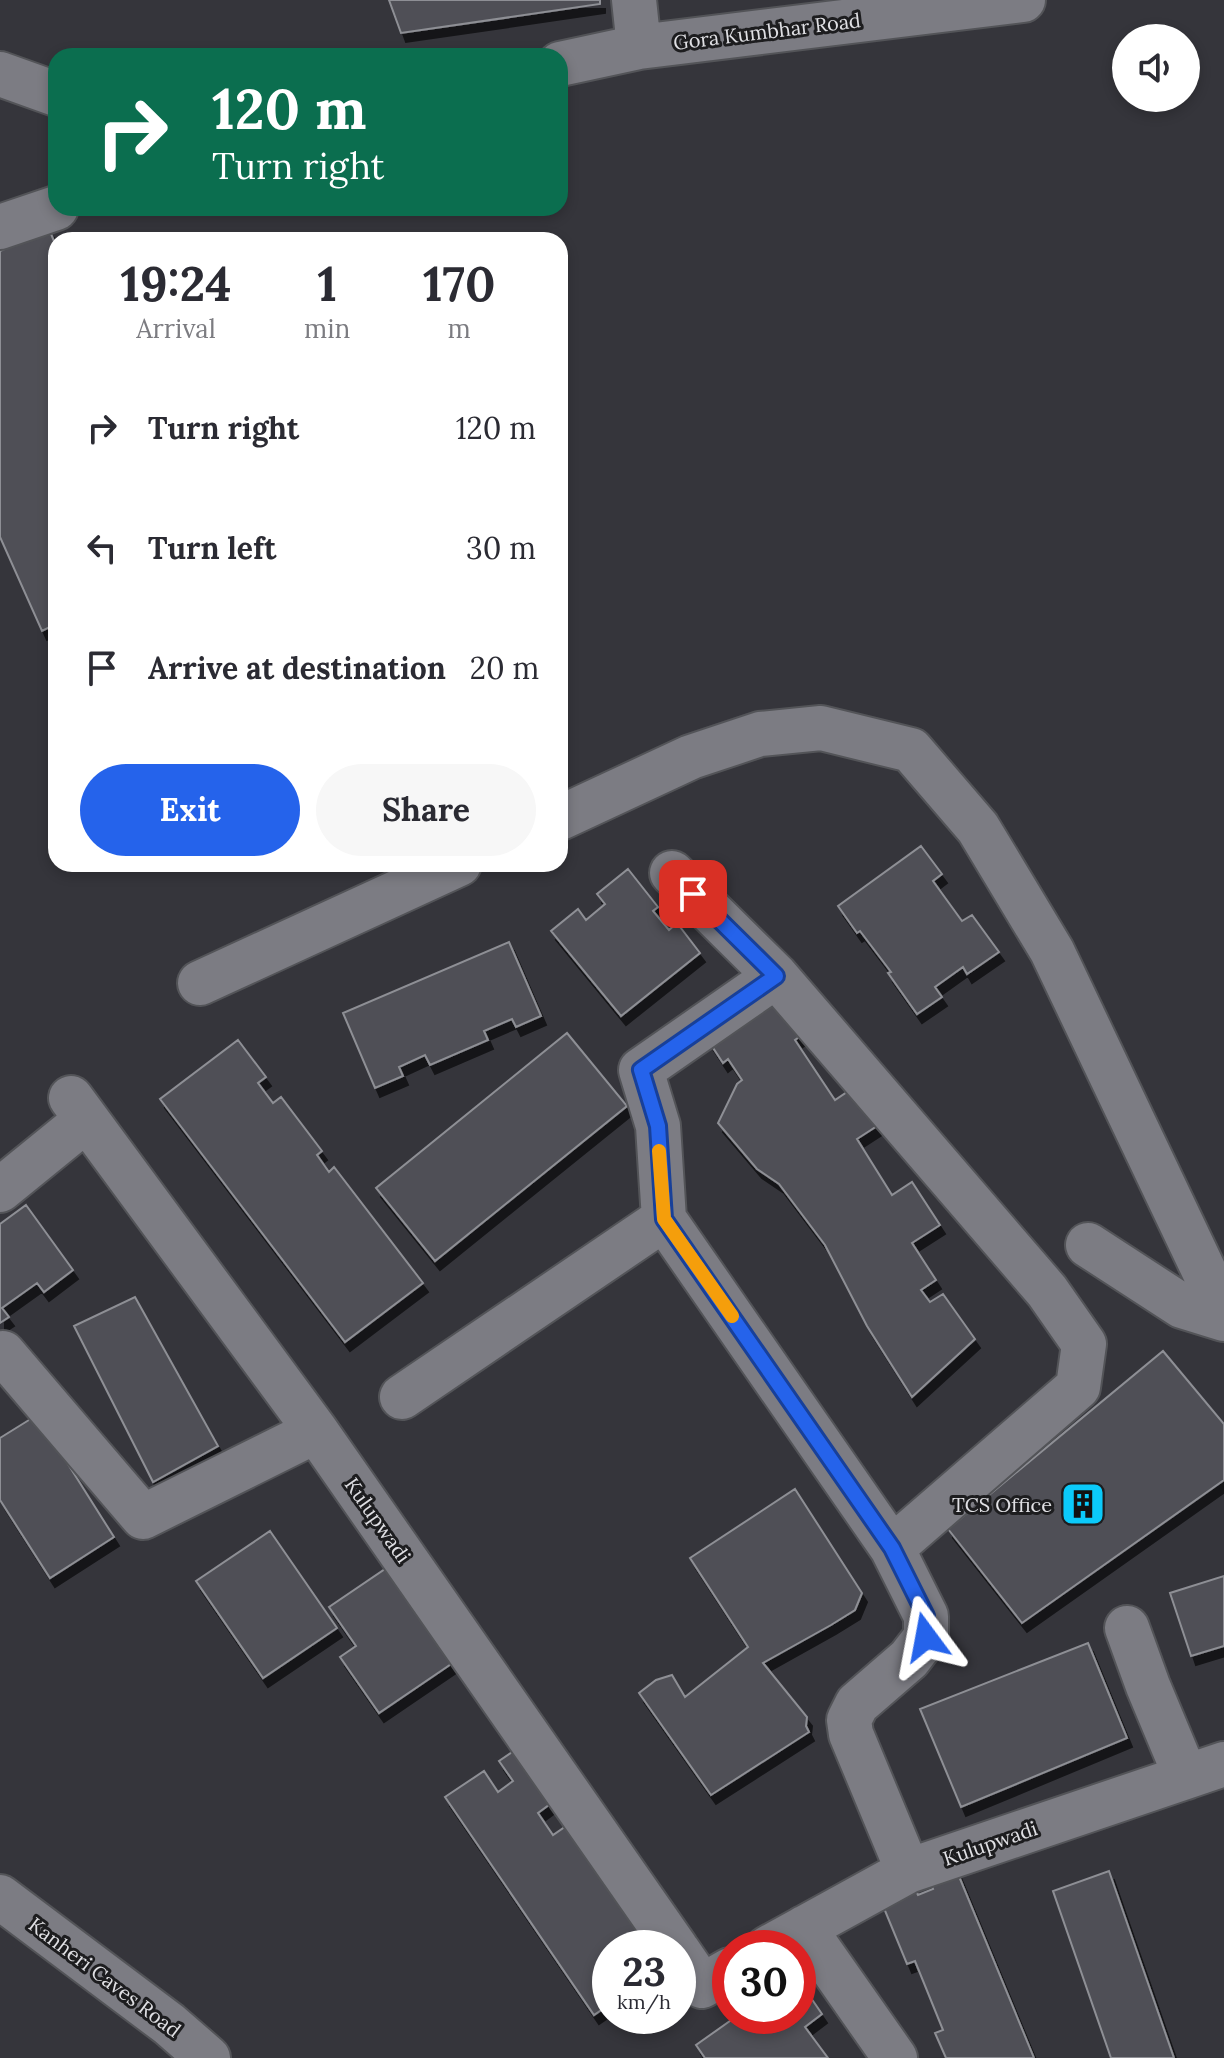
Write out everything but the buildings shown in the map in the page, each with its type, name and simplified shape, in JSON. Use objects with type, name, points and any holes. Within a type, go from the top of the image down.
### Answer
[{"type":"street","points":[[634,0],[639,47]]},
{"type":"street","name":"Gora Kumbhar Road","points":[[568,62],[639,47],[1023,0]]},
{"type":"street","points":[[0,74],[48,91]]},
{"type":"street","points":[[0,227],[48,211]]},
{"type":"street","points":[[568,814],[691,757],[760,734],[821,728],[911,750],[978,828],[1052,951],[1224,1316]]},
{"type":"street","points":[[200,983],[442,872]]},
{"type":"street","points":[[672,873],[776,976],[1047,1291],[1084,1344],[1078,1387],[892,1548]]},
{"type":"street","points":[[776,976],[641,1070],[658,1126],[664,1219],[892,1548],[926,1616],[926,1637],[909,1659],[857,1704],[849,1720],[851,1734],[908,1871]]},
{"type":"street","name":"Kulupwadi","points":[[0,1190],[79,1109],[316,1431],[663,1930]]},
{"type":"street","points":[[402,1397],[664,1219]]},
{"type":"street","points":[[1088,1245],[1182,1306],[1224,1316]]},
{"type":"street","points":[[0,1355],[3,1353],[143,1517],[316,1431]]},
{"type":"street","points":[[1127,1628],[1148,1686],[1205,1771]]},
{"type":"street","name":"Kulupwadi","points":[[801,1930],[908,1871],[1205,1771]]},
{"type":"street","name":"Kanheri Caves Road","points":[[0,1897],[169,2024],[208,2058]]},
{"type":"street","points":[[816,1971],[895,2058]]},
{"type":"street","name":"Kulupwadi","points":[[696,1977],[702,1986],[712,1980]]},
{"type":"slow traffic","points":[[659,1151],[664,1219],[732,1316]]},
{"type":"place","name":"TCS Office","points":[[1083,1504]]},
{"type":"route","points":[[693,894],[776,976],[641,1070],[658,1126],[664,1219],[892,1548],[926,1616],[926,1637]]}]
